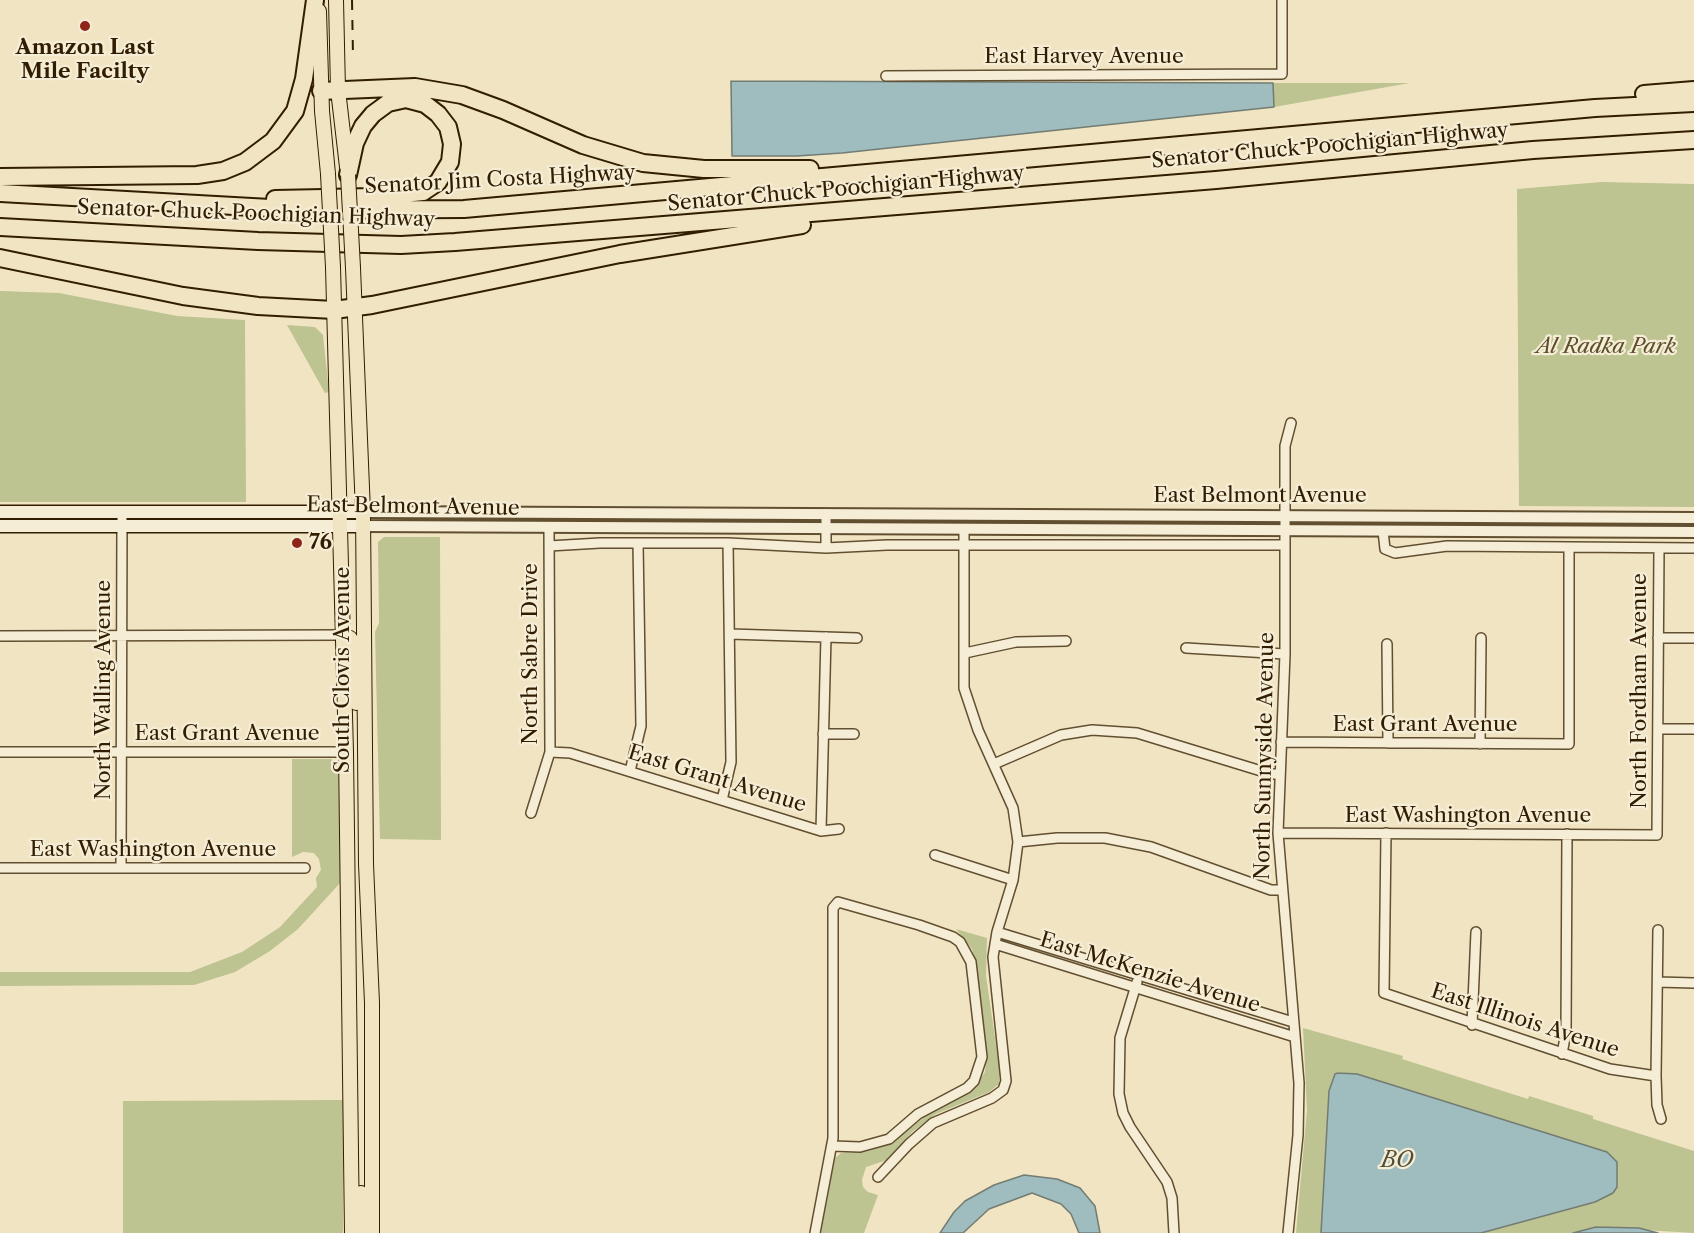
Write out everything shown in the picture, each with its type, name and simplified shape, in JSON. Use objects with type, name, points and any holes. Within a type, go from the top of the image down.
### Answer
[{"type":"highway","points":[[0,177],[197,174],[223,171],[245,162],[273,141],[295,111],[304,79],[317,0]]},
{"type":"highway","points":[[321,91],[415,87],[462,95],[593,149],[624,159],[670,167],[704,169],[931,168]]},
{"type":"highway","points":[[1517,115],[1594,100],[1694,90]]},
{"type":"highway","points":[[121,200],[372,197],[413,194],[431,188],[444,176],[452,152],[448,127],[438,114],[425,104],[406,99],[388,103],[373,114],[363,126],[348,175]]},
{"type":"highway","name":"Senator Chuck Poochigian Highway","points":[[931,168],[1629,105],[1694,103]]},
{"type":"highway","name":"Senator Chuck Poochigian Highway","points":[[0,227],[258,241],[401,245],[541,237],[1612,144],[1694,140]]},
{"type":"highway","points":[[1612,144],[1694,148]]},
{"type":"highway","name":"Senator Jim Costa Highway","points":[[0,193],[316,210],[464,209],[931,168]]},
{"type":"highway","points":[[0,258],[183,296],[258,306],[334,310],[356,308],[620,254],[936,204]]},
{"type":"main road","name":"South Clovis Avenue","points":[[317,0],[333,267],[341,519],[352,1233]]},
{"type":"main road","name":"South Clovis Avenue","points":[[335,4],[338,90],[348,175],[356,308],[363,512],[365,795],[372,1003],[372,1233]]},
{"type":"main road","name":"East Belmont Avenue","points":[[0,512],[122,512],[341,519],[363,526]]},
{"type":"main road","name":"East Belmont Avenue","points":[[0,526],[122,526],[341,519],[363,512]]},
{"type":"main road","points":[[343,635],[350,638],[354,646],[354,696],[364,731]]},
{"type":"main road","points":[[344,686],[355,724],[356,786],[365,795]]},
{"type":"main road","points":[[351,1144],[361,1183],[362,1233]]},
{"type":"street","name":"East Harvey Avenue","points":[[886,76],[1282,74],[1282,0]]},
{"type":"street","name":"North Sunnyside Avenue","points":[[1288,1233],[1298,1135],[1299,1083],[1281,890],[1278,832],[1285,654],[1285,446],[1291,423]]},
{"type":"street","name":"North Walling Avenue","points":[[121,868],[122,512]]},
{"type":"street","name":"East Belmont Avenue","points":[[363,512],[1694,518]]},
{"type":"street","points":[[826,514],[826,548]]},
{"type":"street","points":[[1466,532],[1497,525],[1551,524],[1557,517]]},
{"type":"street","name":"East Belmont Avenue","points":[[363,526],[1694,532]]},
{"type":"street","name":"North Sabre Drive","points":[[531,813],[550,752],[549,528]]},
{"type":"street","points":[[878,1178],[920,1133],[948,1115],[998,1095],[1005,1086],[1007,1070],[995,984],[995,944],[1013,880],[1018,842],[1013,808],[966,699],[964,529]]},
{"type":"street","name":"East Belmont Avenue","points":[[1383,531],[1385,549],[1395,554],[1447,546],[1694,548]]},
{"type":"street","points":[[549,546],[638,543],[728,543],[826,548],[887,545],[1284,545]]},
{"type":"street","points":[[630,771],[641,726],[638,543]]},
{"type":"street","points":[[722,800],[731,762],[728,543]]},
{"type":"street","name":"East Grant Avenue","points":[[1281,742],[1569,744],[1569,547]]},
{"type":"street","name":"North Fordham Avenue","points":[[1657,835],[1659,548]]},
{"type":"street","points":[[730,634],[857,638]]},
{"type":"street","points":[[0,636],[343,635]]},
{"type":"street","points":[[821,831],[826,637]]},
{"type":"street","points":[[1480,744],[1481,638]]},
{"type":"street","points":[[1658,638],[1694,638]]},
{"type":"street","points":[[965,653],[1016,642],[1066,641]]},
{"type":"street","points":[[1387,644],[1388,743]]},
{"type":"street","points":[[1186,648],[1285,654]]},
{"type":"street","points":[[1659,729],[1694,729]]},
{"type":"street","points":[[994,764],[1061,735],[1092,730],[1137,733],[1271,774],[1280,774]]},
{"type":"street","points":[[823,734],[854,734]]},
{"type":"street","name":"East Grant Avenue","points":[[0,752],[346,752]]},
{"type":"street","name":"East Grant Avenue","points":[[550,752],[570,753],[821,831],[839,829]]},
{"type":"street","name":"East Washington Avenue","points":[[1278,832],[1657,835]]},
{"type":"street","name":"East Illinois Avenue","points":[[1386,833],[1383,993],[1562,1054],[1633,1075],[1656,1076]]},
{"type":"street","points":[[1562,1054],[1566,1032],[1567,834]]},
{"type":"street","points":[[1018,842],[1081,836],[1105,838],[1150,848],[1271,890],[1281,890]]},
{"type":"street","points":[[934,855],[1013,880]]},
{"type":"street","name":"East Washington Avenue","points":[[0,868],[305,868]]},
{"type":"street","points":[[815,1233],[832,1146],[833,908],[838,902],[920,925],[953,936],[960,942],[971,962],[982,1057],[974,1081],[967,1088],[918,1114],[889,1139],[860,1147],[832,1146]]},
{"type":"street","points":[[1658,930],[1656,1076],[1657,1105],[1661,1119]]},
{"type":"street","name":"East McKenzie Avenue","points":[[997,932],[1293,1022]]},
{"type":"street","points":[[1472,1024],[1475,1004],[1476,932]]},
{"type":"street","name":"East McKenzie Avenue","points":[[995,944],[1295,1037]]},
{"type":"street","points":[[1139,975],[1120,1038],[1119,1094],[1130,1127],[1167,1182],[1175,1215],[1174,1233]]},
{"type":"street","points":[[1658,982],[1694,983]]},
{"type":"green space","points":[[1273,83],[1410,83],[1274,107]]},
{"type":"green space","name":"Al Radka Park","points":[[1602,182],[1694,184],[1694,507],[1519,506],[1517,189]]},
{"type":"green space","points":[[0,291],[59,293],[177,316],[245,320],[246,502],[0,502]]},
{"type":"green space","points":[[287,325],[315,327],[323,335],[329,392],[325,393]]},
{"type":"green space","points":[[384,537],[440,537],[441,840],[380,839],[375,632],[379,623],[378,542]]},
{"type":"green space","points":[[292,759],[331,759],[338,765],[341,882],[298,929],[270,951],[235,972],[194,985],[0,986],[0,972],[190,972],[242,952],[280,927],[317,887],[316,878],[321,870],[319,859],[314,853],[303,852],[292,857]]},
{"type":"green space","points":[[956,929],[987,938],[986,976],[1000,1072],[999,1084],[989,1092],[936,1114],[912,1132],[887,1160],[866,1167],[862,1180],[863,1187],[868,1192],[878,1195],[864,1233],[821,1233],[835,1158],[841,1153],[865,1152],[891,1144],[933,1110],[972,1091],[985,1072],[987,1050],[978,994],[976,962],[972,949]]},
{"type":"green space","points":[[1303,1028],[1403,1056],[1402,1059],[1528,1099],[1529,1096],[1593,1116],[1593,1119],[1694,1151],[1694,1233],[1596,1227],[1573,1233],[1296,1233],[1307,1110]]},
{"type":"green space","points":[[343,1100],[343,1233],[123,1233],[123,1101]]},
{"type":"water","points":[[731,81],[1273,83],[1274,107],[842,153],[732,156]]},
{"type":"water","name":"BO","points":[[1335,1074],[1357,1074],[1607,1152],[1617,1162],[1617,1187],[1613,1193],[1595,1202],[1481,1233],[1321,1233],[1329,1091]]},
{"type":"water","points":[[1024,1175],[1057,1179],[1080,1188],[1095,1206],[1100,1233],[1079,1233],[1071,1214],[1061,1204],[1032,1193],[989,1209],[963,1233],[940,1233],[954,1212],[965,1201],[994,1185]]},
{"type":"water","points":[[1596,1227],[1639,1228],[1658,1233],[1573,1233]]},
{"type":"railway","points":[[352,0],[353,56]]},
{"type":"place","name":"Amazon Last Mile Facilty","points":[[85,26]]},
{"type":"place","name":"76","points":[[297,543]]}]
